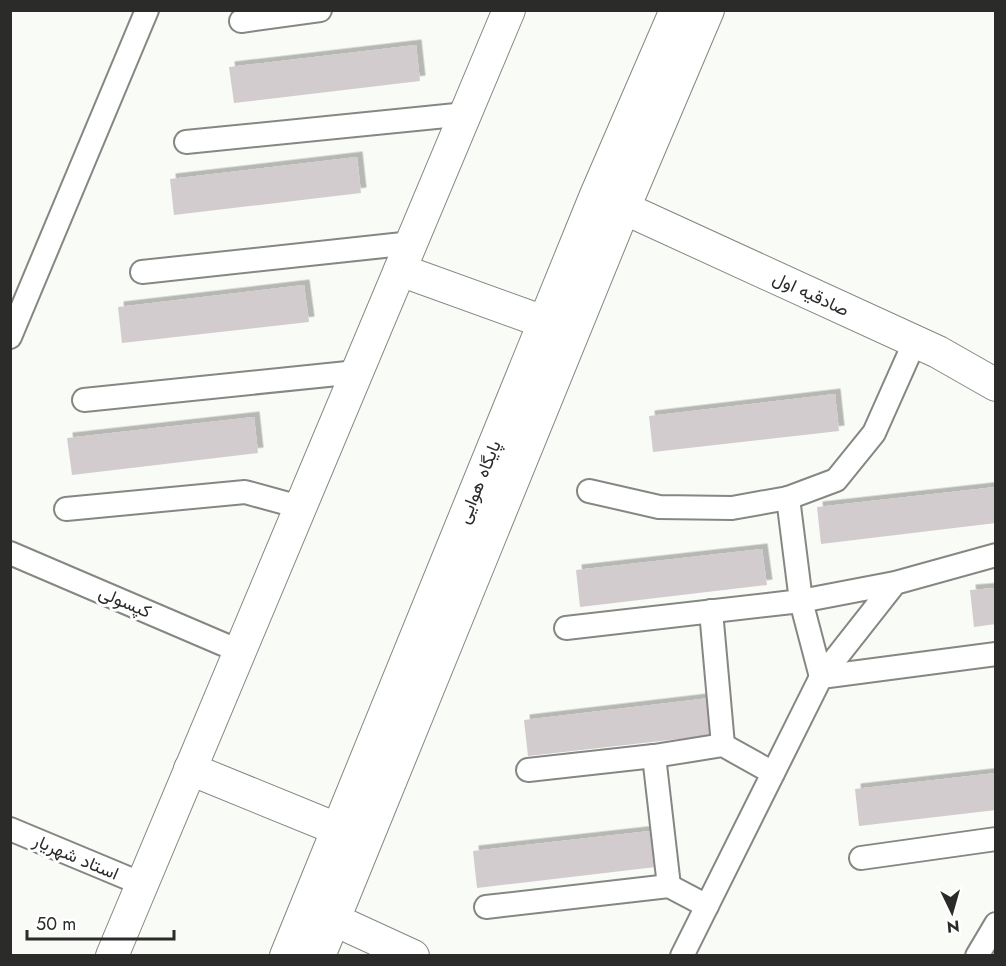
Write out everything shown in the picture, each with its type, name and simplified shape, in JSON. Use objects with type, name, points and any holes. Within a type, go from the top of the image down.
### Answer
[{"type":"main road","points":[[112,956],[509,10]]},
{"type":"main road","name":"پایگاه هوایی","points":[[320,956],[610,201],[676,10]]},
{"type":"main road","name":"پایگاه هوایی","points":[[286,956],[544,322],[610,201],[708,10]]},
{"type":"main road","name":"صادقیه اول","points":[[610,201],[915,341],[996,385]]},
{"type":"main road","points":[[406,256],[544,322]]},
{"type":"main road","points":[[190,769],[337,830]]},
{"type":"main road","points":[[306,907],[413,956]]},
{"type":"street","points":[[10,338],[147,10]]},
{"type":"street","points":[[241,21],[320,10]]},
{"type":"street","points":[[186,142],[466,114]]},
{"type":"street","points":[[142,272],[406,256]]},
{"type":"street","points":[[589,491],[659,507],[732,508],[788,498],[836,480],[874,433],[915,341]]},
{"type":"street","points":[[84,400],[357,372]]},
{"type":"street","points":[[66,509],[245,492],[300,507]]},
{"type":"street","points":[[788,498],[801,601],[821,677]]},
{"type":"street","name":"کپسولی","points":[[10,553],[239,651]]},
{"type":"street","points":[[566,628],[801,601],[895,583],[996,555]]},
{"type":"street","points":[[682,956],[821,677],[895,583]]},
{"type":"street","points":[[711,611],[723,745]]},
{"type":"street","points":[[821,677],[996,654]]},
{"type":"street","points":[[528,770],[654,756],[723,745],[773,773]]},
{"type":"street","points":[[654,756],[669,886]]},
{"type":"street","name":"استاد شهریار","points":[[10,829],[142,884]]},
{"type":"street","points":[[861,858],[996,839]]},
{"type":"street","points":[[486,908],[669,886],[707,906]]},
{"type":"street","points":[[976,956],[996,924]]},
{"type":"building","points":[[416,45],[420,81],[234,103],[229,67]]},
{"type":"building","points":[[357,157],[361,193],[174,215],[170,179]]},
{"type":"building","points":[[304,285],[309,322],[122,343],[118,307]]},
{"type":"building","points":[[835,394],[839,431],[653,452],[649,416]]},
{"type":"building","points":[[254,417],[258,453],[72,475],[67,438]]},
{"type":"building","points":[[996,487],[996,523],[821,544],[817,507]]},
{"type":"building","points":[[762,549],[767,585],[580,607],[576,570]]},
{"type":"building","points":[[996,588],[996,624],[974,627],[970,590]]},
{"type":"building","points":[[710,698],[714,735],[528,756],[524,720]]},
{"type":"building","points":[[996,773],[996,810],[859,826],[855,789]]},
{"type":"building","points":[[659,830],[664,866],[477,888],[473,851]]}]
